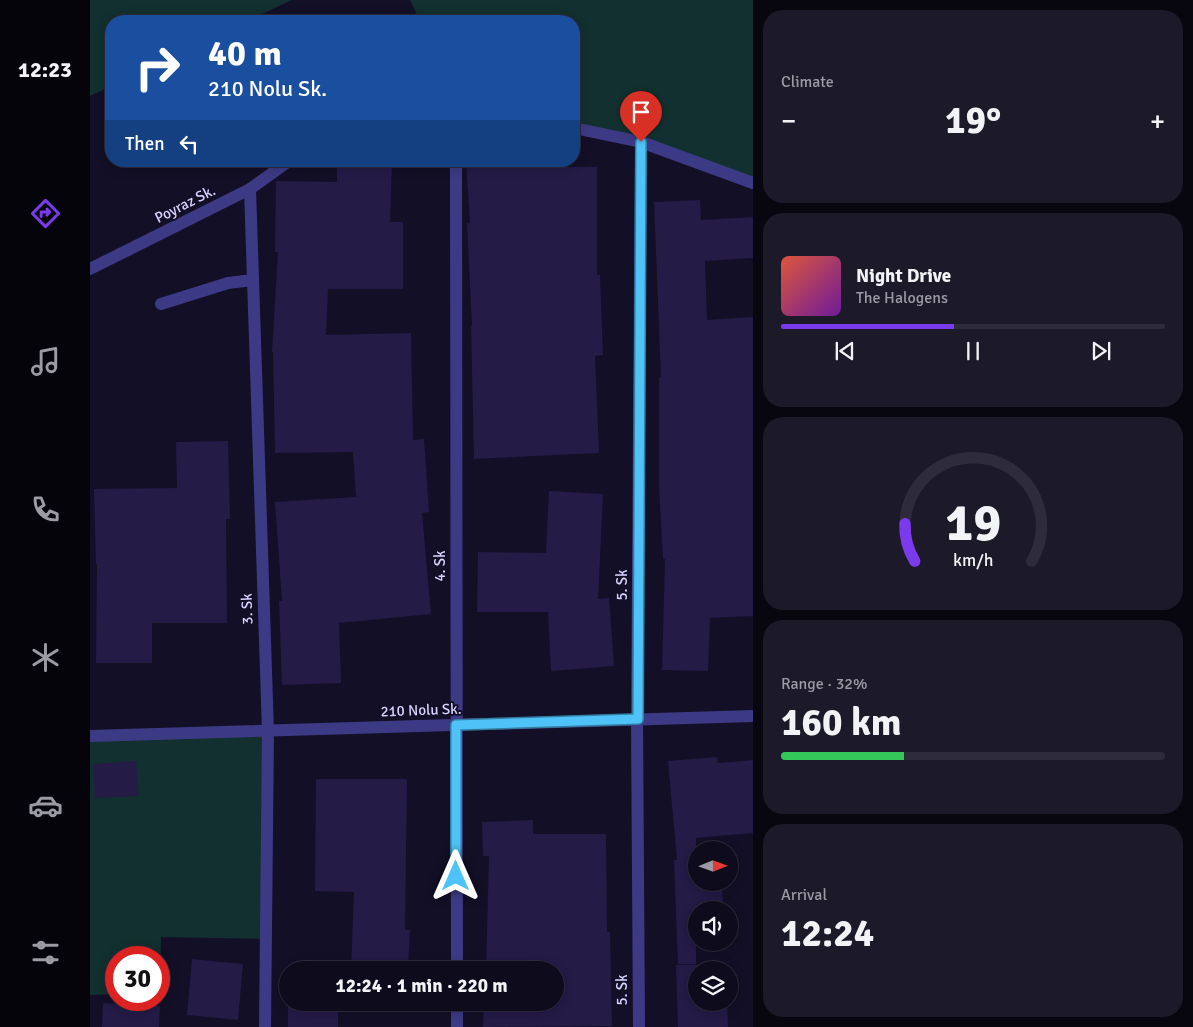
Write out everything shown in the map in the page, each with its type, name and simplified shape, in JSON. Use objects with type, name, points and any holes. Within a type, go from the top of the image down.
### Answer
[{"type":"street","points":[[580,129],[641,142],[753,183]]},
{"type":"street","name":"5. Sk","points":[[639,1027],[638,719],[641,142]]},
{"type":"street","name":"Poyraz Sk.","points":[[90,269],[250,189],[281,167]]},
{"type":"street","name":"4. Sk","points":[[456,167],[456,961]]},
{"type":"street","name":"3. Sk","points":[[250,189],[268,731],[265,1027]]},
{"type":"street","points":[[161,304],[228,284],[253,280]]},
{"type":"street","name":"210 Nolu Sk.","points":[[90,736],[753,716]]},
{"type":"street","points":[[457,1011],[457,1027]]},
{"type":"green space","points":[[90,0],[292,0],[260,15],[105,15],[105,89],[90,96]]},
{"type":"green space","points":[[410,0],[753,0],[753,183],[580,130],[580,15],[417,15]]},
{"type":"green space","points":[[268,731],[266,939],[161,937],[161,946],[105,946],[105,994],[90,995],[90,736]]},
{"type":"building","points":[[337,167],[392,167],[390,222],[403,222],[403,289],[328,289],[326,335],[411,333],[413,440],[424,439],[429,512],[422,513],[431,614],[339,623],[341,683],[282,685],[279,601],[282,601],[275,502],[356,497],[353,452],[275,453],[272,352],[278,252],[275,252],[276,181],[337,182]]},
{"type":"building","points":[[466,167],[597,167],[597,275],[600,275],[603,355],[595,356],[599,453],[474,459],[472,326],[467,223],[470,223]]},
{"type":"building","points":[[700,200],[701,220],[753,217],[753,258],[705,261],[707,320],[753,317],[753,616],[710,618],[708,671],[662,670],[665,559],[663,559],[659,486],[659,378],[661,378],[654,202]]},
{"type":"building","points":[[228,441],[230,519],[226,519],[227,623],[152,623],[152,663],[96,663],[97,564],[94,489],[177,488],[176,442]]},
{"type":"building","points":[[549,491],[603,494],[598,599],[609,598],[614,666],[551,671],[548,612],[477,612],[478,552],[546,553]]},
{"type":"building","points":[[717,757],[718,763],[753,760],[753,833],[696,838],[696,841],[688,841],[688,891],[722,891],[723,901],[688,901],[688,951],[696,951],[696,961],[688,961],[688,964],[678,964],[674,860],[677,860],[668,761]]},
{"type":"building","points":[[136,761],[139,796],[95,798],[93,764]]},
{"type":"building","points":[[316,779],[407,779],[405,930],[410,930],[408,961],[351,961],[354,892],[315,891]]},
{"type":"building","points":[[533,820],[533,834],[606,834],[607,932],[610,932],[612,1026],[483,1027],[484,1011],[564,1011],[564,961],[486,961],[489,856],[483,856],[482,822]]},
{"type":"building","points":[[192,959],[243,964],[238,1020],[187,1015]]},
{"type":"building","points":[[676,965],[688,965],[688,1011],[727,1011],[728,1027],[678,1027]]},
{"type":"building","points":[[103,1003],[105,1003],[105,1011],[160,1011],[159,1027],[102,1027]]},
{"type":"building","points":[[288,1011],[338,1011],[338,1027],[288,1027]]},
{"type":"route","points":[[456,876],[456,725],[638,719],[641,142]]}]
